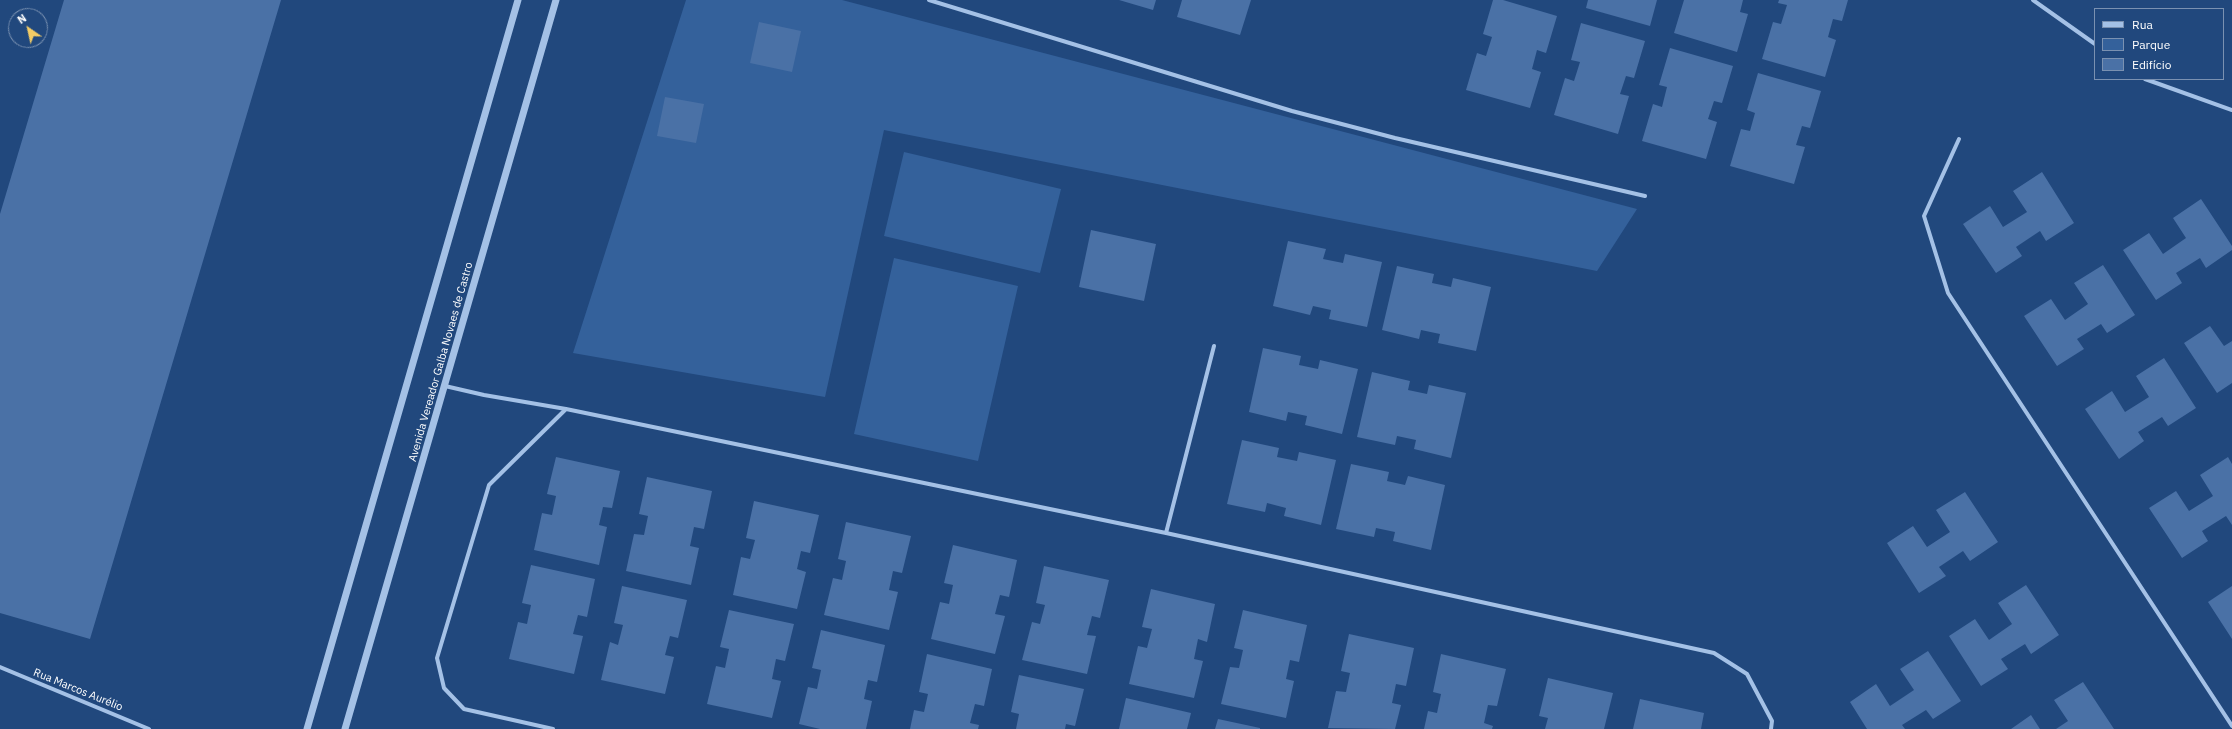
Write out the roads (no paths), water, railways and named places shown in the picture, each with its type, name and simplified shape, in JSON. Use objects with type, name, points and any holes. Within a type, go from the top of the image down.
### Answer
[{"type":"street","points":[[307,729],[518,0]]},
{"type":"street","name":"Avenida Vereador Galba Novaes de Castro","points":[[345,729],[446,386],[556,0]]},
{"type":"street","points":[[929,0],[1292,111],[1395,138],[1645,196]]},
{"type":"street","points":[[2033,0],[2094,43]]},
{"type":"street","points":[[2148,80],[2232,110]]},
{"type":"street","points":[[1959,139],[1924,216],[1948,293],[2232,726]]},
{"type":"street","points":[[1166,533],[1214,346]]},
{"type":"street","points":[[446,386],[566,409],[1166,533],[1714,652],[1747,674],[1772,721],[1771,729]]},
{"type":"street","points":[[553,729],[464,709],[444,688],[437,658],[489,485],[566,409]]},
{"type":"street","name":"Rua Marcos Aurélio","points":[[0,667],[149,729]]}]
